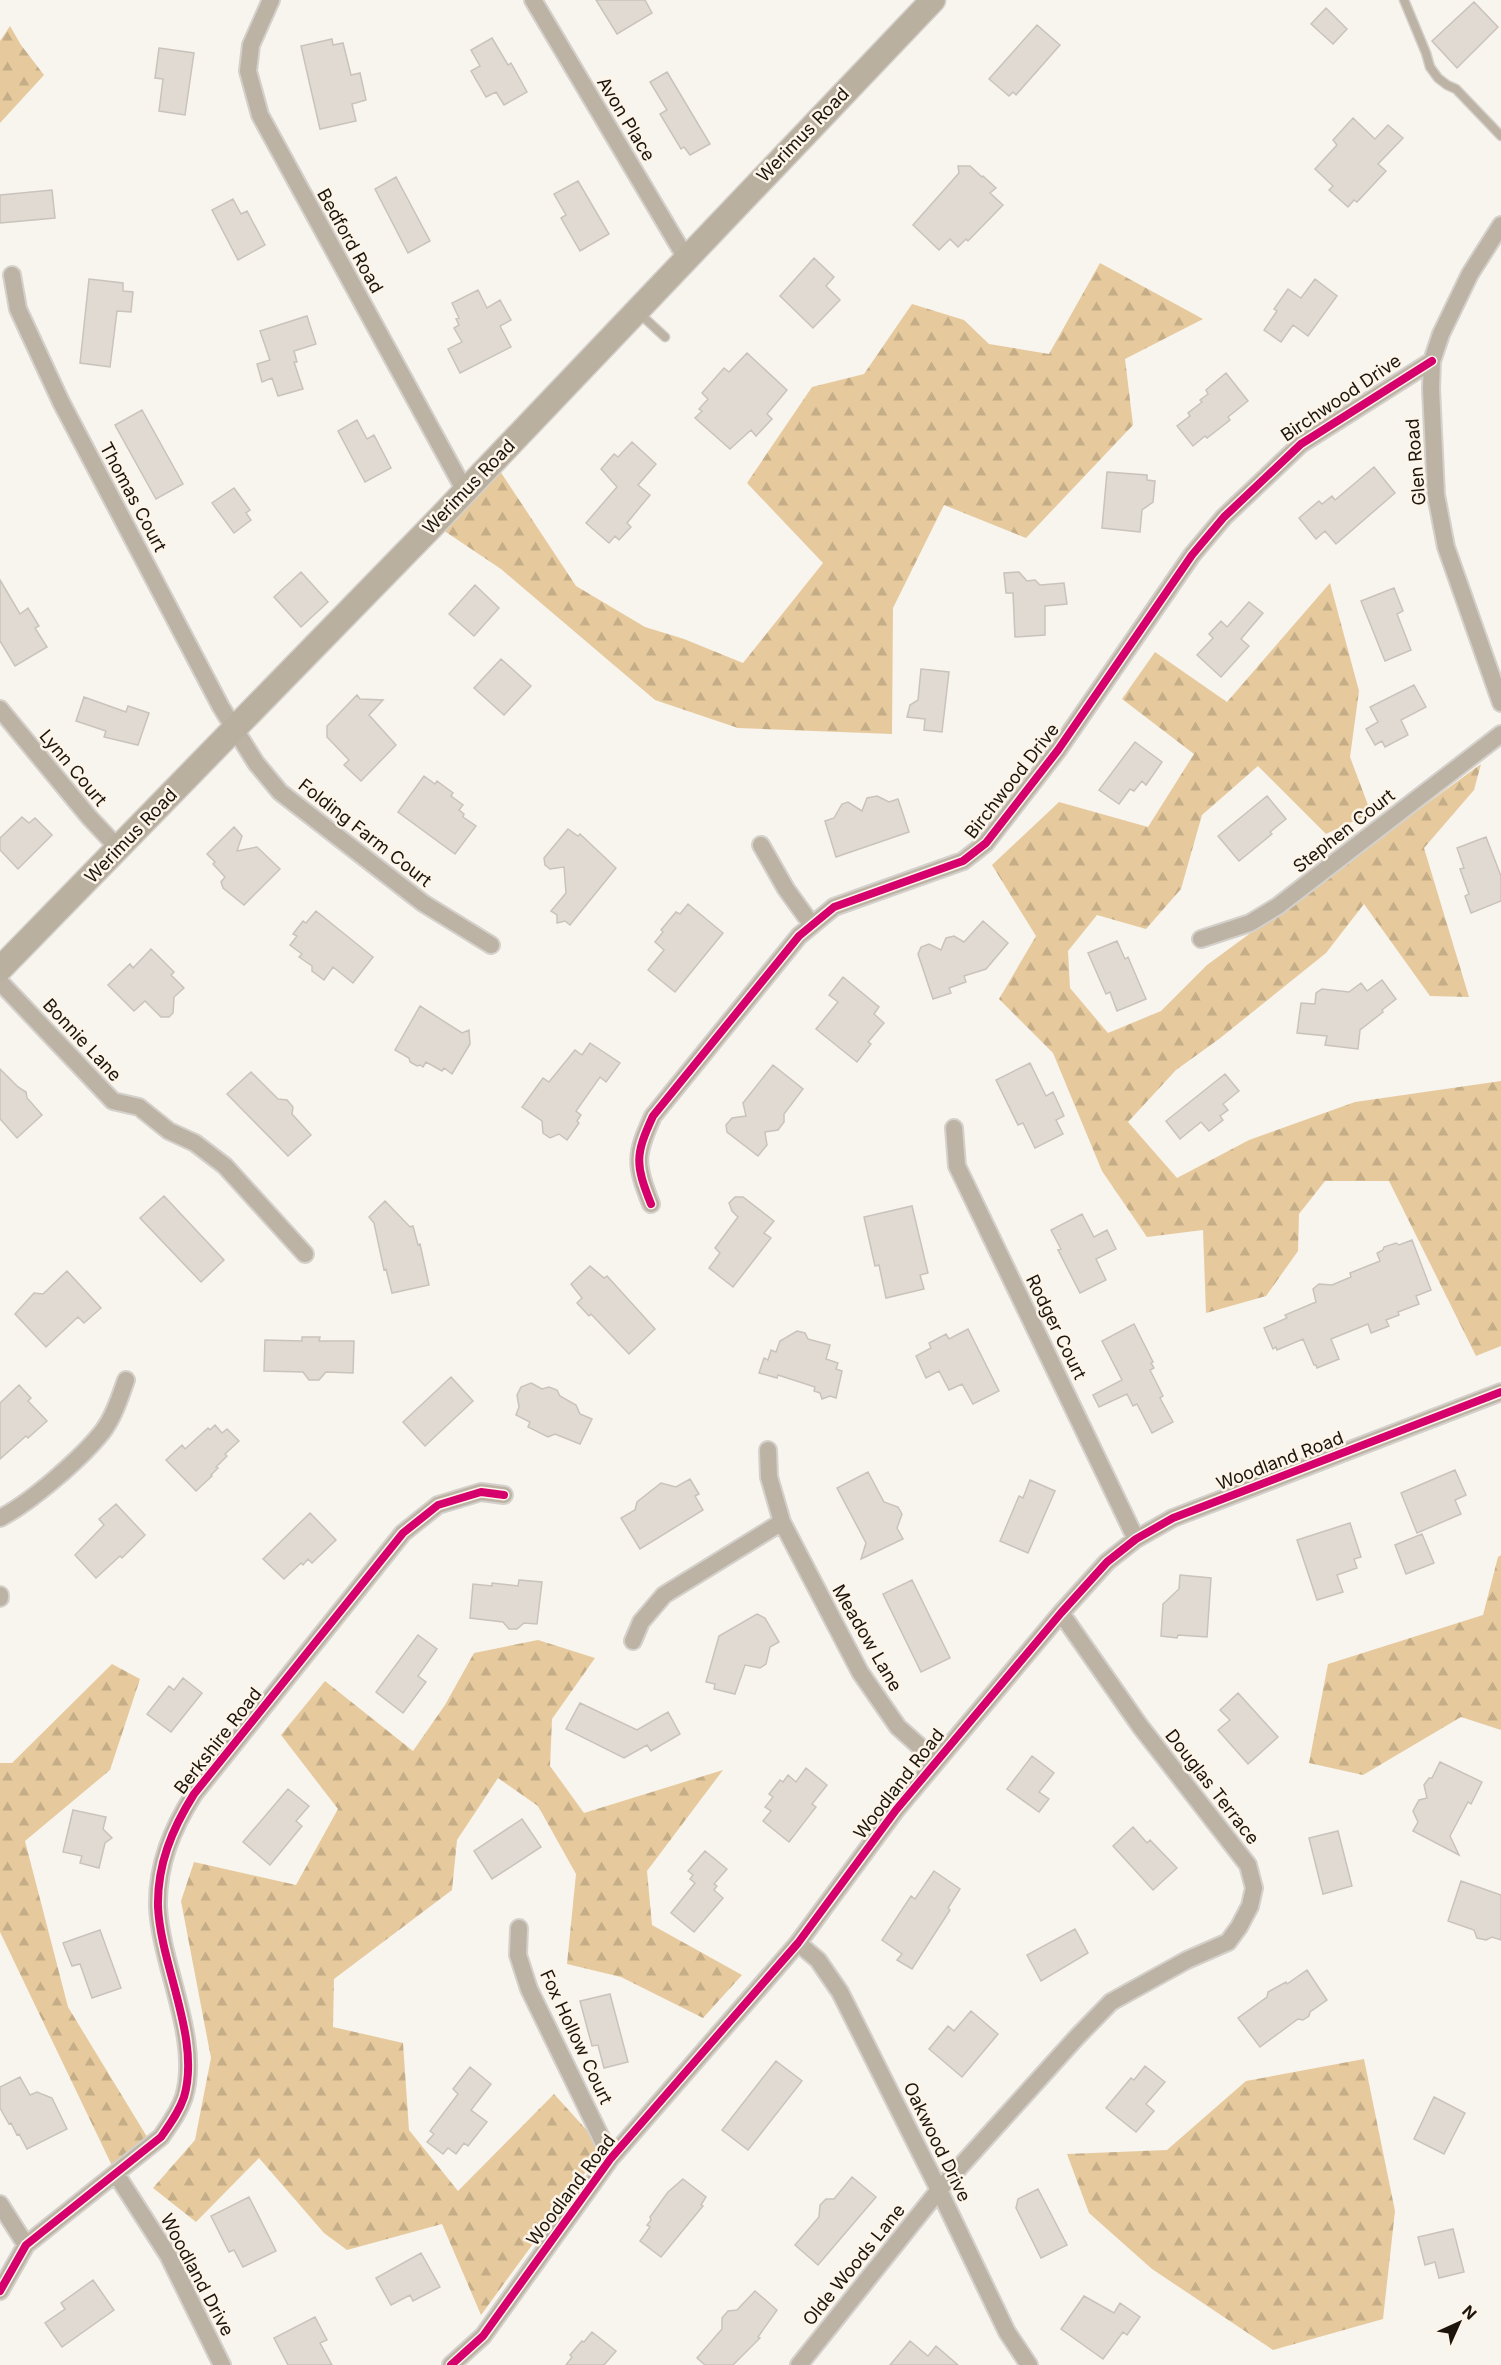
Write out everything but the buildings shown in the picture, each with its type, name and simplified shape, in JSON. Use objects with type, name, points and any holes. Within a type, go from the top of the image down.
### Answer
[{"type":"main road","name":"Werimus Road","points":[[0,969],[235,731],[933,0]]},
{"type":"street","name":"Bedford Road","points":[[271,0],[251,45],[248,71],[260,115],[465,491]]},
{"type":"street","name":"Avon Place","points":[[533,0],[686,258]]},
{"type":"street","name":"Glen Road","points":[[1501,225],[1470,274],[1441,334],[1432,361],[1432,442],[1438,505],[1446,547],[1501,704]]},
{"type":"street","name":"Thomas Court","points":[[12,275],[18,309],[61,402],[235,731]]},
{"type":"street","name":"Birchwood Drive","points":[[651,1204],[640,1175],[639,1145],[652,1116],[799,936],[834,907],[963,861],[986,843],[1058,750],[1192,555],[1224,517],[1300,444],[1432,361]]},
{"type":"street","name":"Lynn Court","points":[[0,709],[89,818],[119,849]]},
{"type":"street","name":"Folding Farm Court","points":[[235,731],[280,792],[423,903],[491,945]]},
{"type":"street","name":"Stephen Court","points":[[1201,939],[1250,922],[1278,906],[1501,734]]},
{"type":"street","points":[[761,845],[786,889],[812,925]]},
{"type":"street","name":"Bonnie Lane","points":[[0,982],[113,1101],[139,1107],[169,1131],[195,1143],[225,1166],[305,1254]]},
{"type":"street","name":"Rodger Court","points":[[954,1128],[957,1166],[1136,1539]]},
{"type":"street","points":[[0,1518],[16,1510],[69,1465],[104,1430],[118,1404],[126,1380]]},
{"type":"street","name":"Woodland Road","points":[[452,2365],[483,2336],[611,2158],[798,1944],[896,1810],[1061,1613],[1107,1562],[1136,1539],[1173,1518],[1501,1392]]},
{"type":"street","name":"Meadow Lane","points":[[768,1450],[769,1477],[782,1522],[860,1672],[898,1727],[936,1761]]},
{"type":"street","name":"Berkshire Road","points":[[0,2291],[26,2245],[161,2137],[176,2117],[184,2098],[188,2076],[188,2052],[160,1929],[158,1905],[160,1874],[168,1844],[179,1818],[194,1794],[403,1533],[438,1505],[481,1492],[504,1496]]},
{"type":"street","points":[[633,1641],[641,1622],[664,1595],[782,1522]]},
{"type":"street","name":"Douglas Terrace","points":[[939,2190],[1111,2002],[1187,1960],[1228,1942],[1250,1906],[1254,1888],[1248,1865],[1140,1726],[1061,1613]]},
{"type":"street","name":"Fox Hollow Court","points":[[519,1928],[518,1955],[530,1989],[611,2158]]},
{"type":"street","name":"Oakwood Drive","points":[[798,1944],[818,1960],[840,1992],[1007,2332],[1029,2365]]},
{"type":"street","name":"Woodland Drive","points":[[116,2174],[168,2255],[222,2365]]},
{"type":"street","name":"Olde Woods Lane","points":[[798,2365],[939,2190]]},
{"type":"street","points":[[0,2204],[26,2245]]},
{"type":"lane","points":[[1404,0],[1430,67],[1446,85],[1456,88],[1501,136]]},
{"type":"lane","points":[[637,310],[665,337]]},
{"type":"green space","points":[[10,26],[44,75],[0,123],[0,41]]},
{"type":"green space","points":[[1100,263],[1203,319],[1125,359],[1133,425],[1026,538],[944,505],[893,608],[892,734],[738,728],[655,700],[501,569],[434,524],[494,462],[576,586],[645,627],[684,639],[743,663],[823,563],[747,483],[812,387],[864,374],[912,304],[964,320],[989,344],[1049,354]]},
{"type":"green space","points":[[1330,583],[1359,691],[1350,757],[1371,813],[1326,834],[1258,766],[1202,815],[1181,889],[1146,929],[1097,915],[1068,951],[1070,988],[1108,1033],[1161,1011],[1207,965],[1481,764],[1474,790],[1424,848],[1469,997],[1430,996],[1364,904],[1326,953],[1219,1039],[1176,1070],[1128,1122],[1177,1178],[1249,1140],[1355,1102],[1501,1081],[1501,1346],[1476,1356],[1389,1181],[1325,1181],[1299,1214],[1298,1251],[1266,1296],[1206,1313],[1203,1230],[1147,1237],[1102,1171],[1053,1053],[999,999],[1036,936],[992,865],[1059,802],[1148,827],[1194,754],[1122,699],[1155,652],[1227,702]]},
{"type":"green space","points":[[1501,1555],[1501,1730],[1461,1717],[1363,1775],[1309,1763],[1328,1664],[1483,1615],[1498,1557]]},
{"type":"green space","points":[[538,1640],[595,1658],[552,1719],[550,1766],[584,1813],[723,1770],[647,1871],[652,1925],[742,1975],[703,2018],[621,1977],[567,1964],[576,1874],[538,1806],[498,1778],[457,1840],[452,1890],[334,1979],[333,2027],[403,2043],[409,2130],[458,2191],[554,2094],[603,2148],[481,2315],[442,2224],[347,2250],[324,2233],[259,2158],[196,2222],[153,2188],[195,2140],[211,2058],[181,1901],[194,1862],[296,1885],[338,1809],[281,1735],[325,1681],[413,1751],[445,1705],[474,1653]]},
{"type":"green space","points":[[112,1664],[140,1679],[110,1770],[25,1841],[68,2007],[152,2145],[116,2174],[0,1932],[0,1763],[12,1763]]},
{"type":"green space","points":[[1364,2059],[1395,2211],[1383,2319],[1273,2350],[1152,2269],[1089,2213],[1067,2154],[1167,2150],[1246,2081]]},
{"type":"cycle path","points":[[651,1204],[642,1179],[639,1160],[640,1150],[653,1116],[799,936],[834,907],[963,861],[986,843],[1058,750],[1192,555],[1224,517],[1301,444],[1432,361]]},
{"type":"cycle path","points":[[451,2365],[483,2336],[611,2158],[798,1943],[896,1810],[1061,1613],[1107,1562],[1136,1539],[1173,1518],[1501,1392]]},
{"type":"cycle path","points":[[0,2291],[26,2245],[161,2137],[184,2097],[188,2075],[188,2051],[161,1930],[158,1892],[167,1848],[194,1794],[403,1533],[438,1505],[481,1492],[504,1495]]}]
